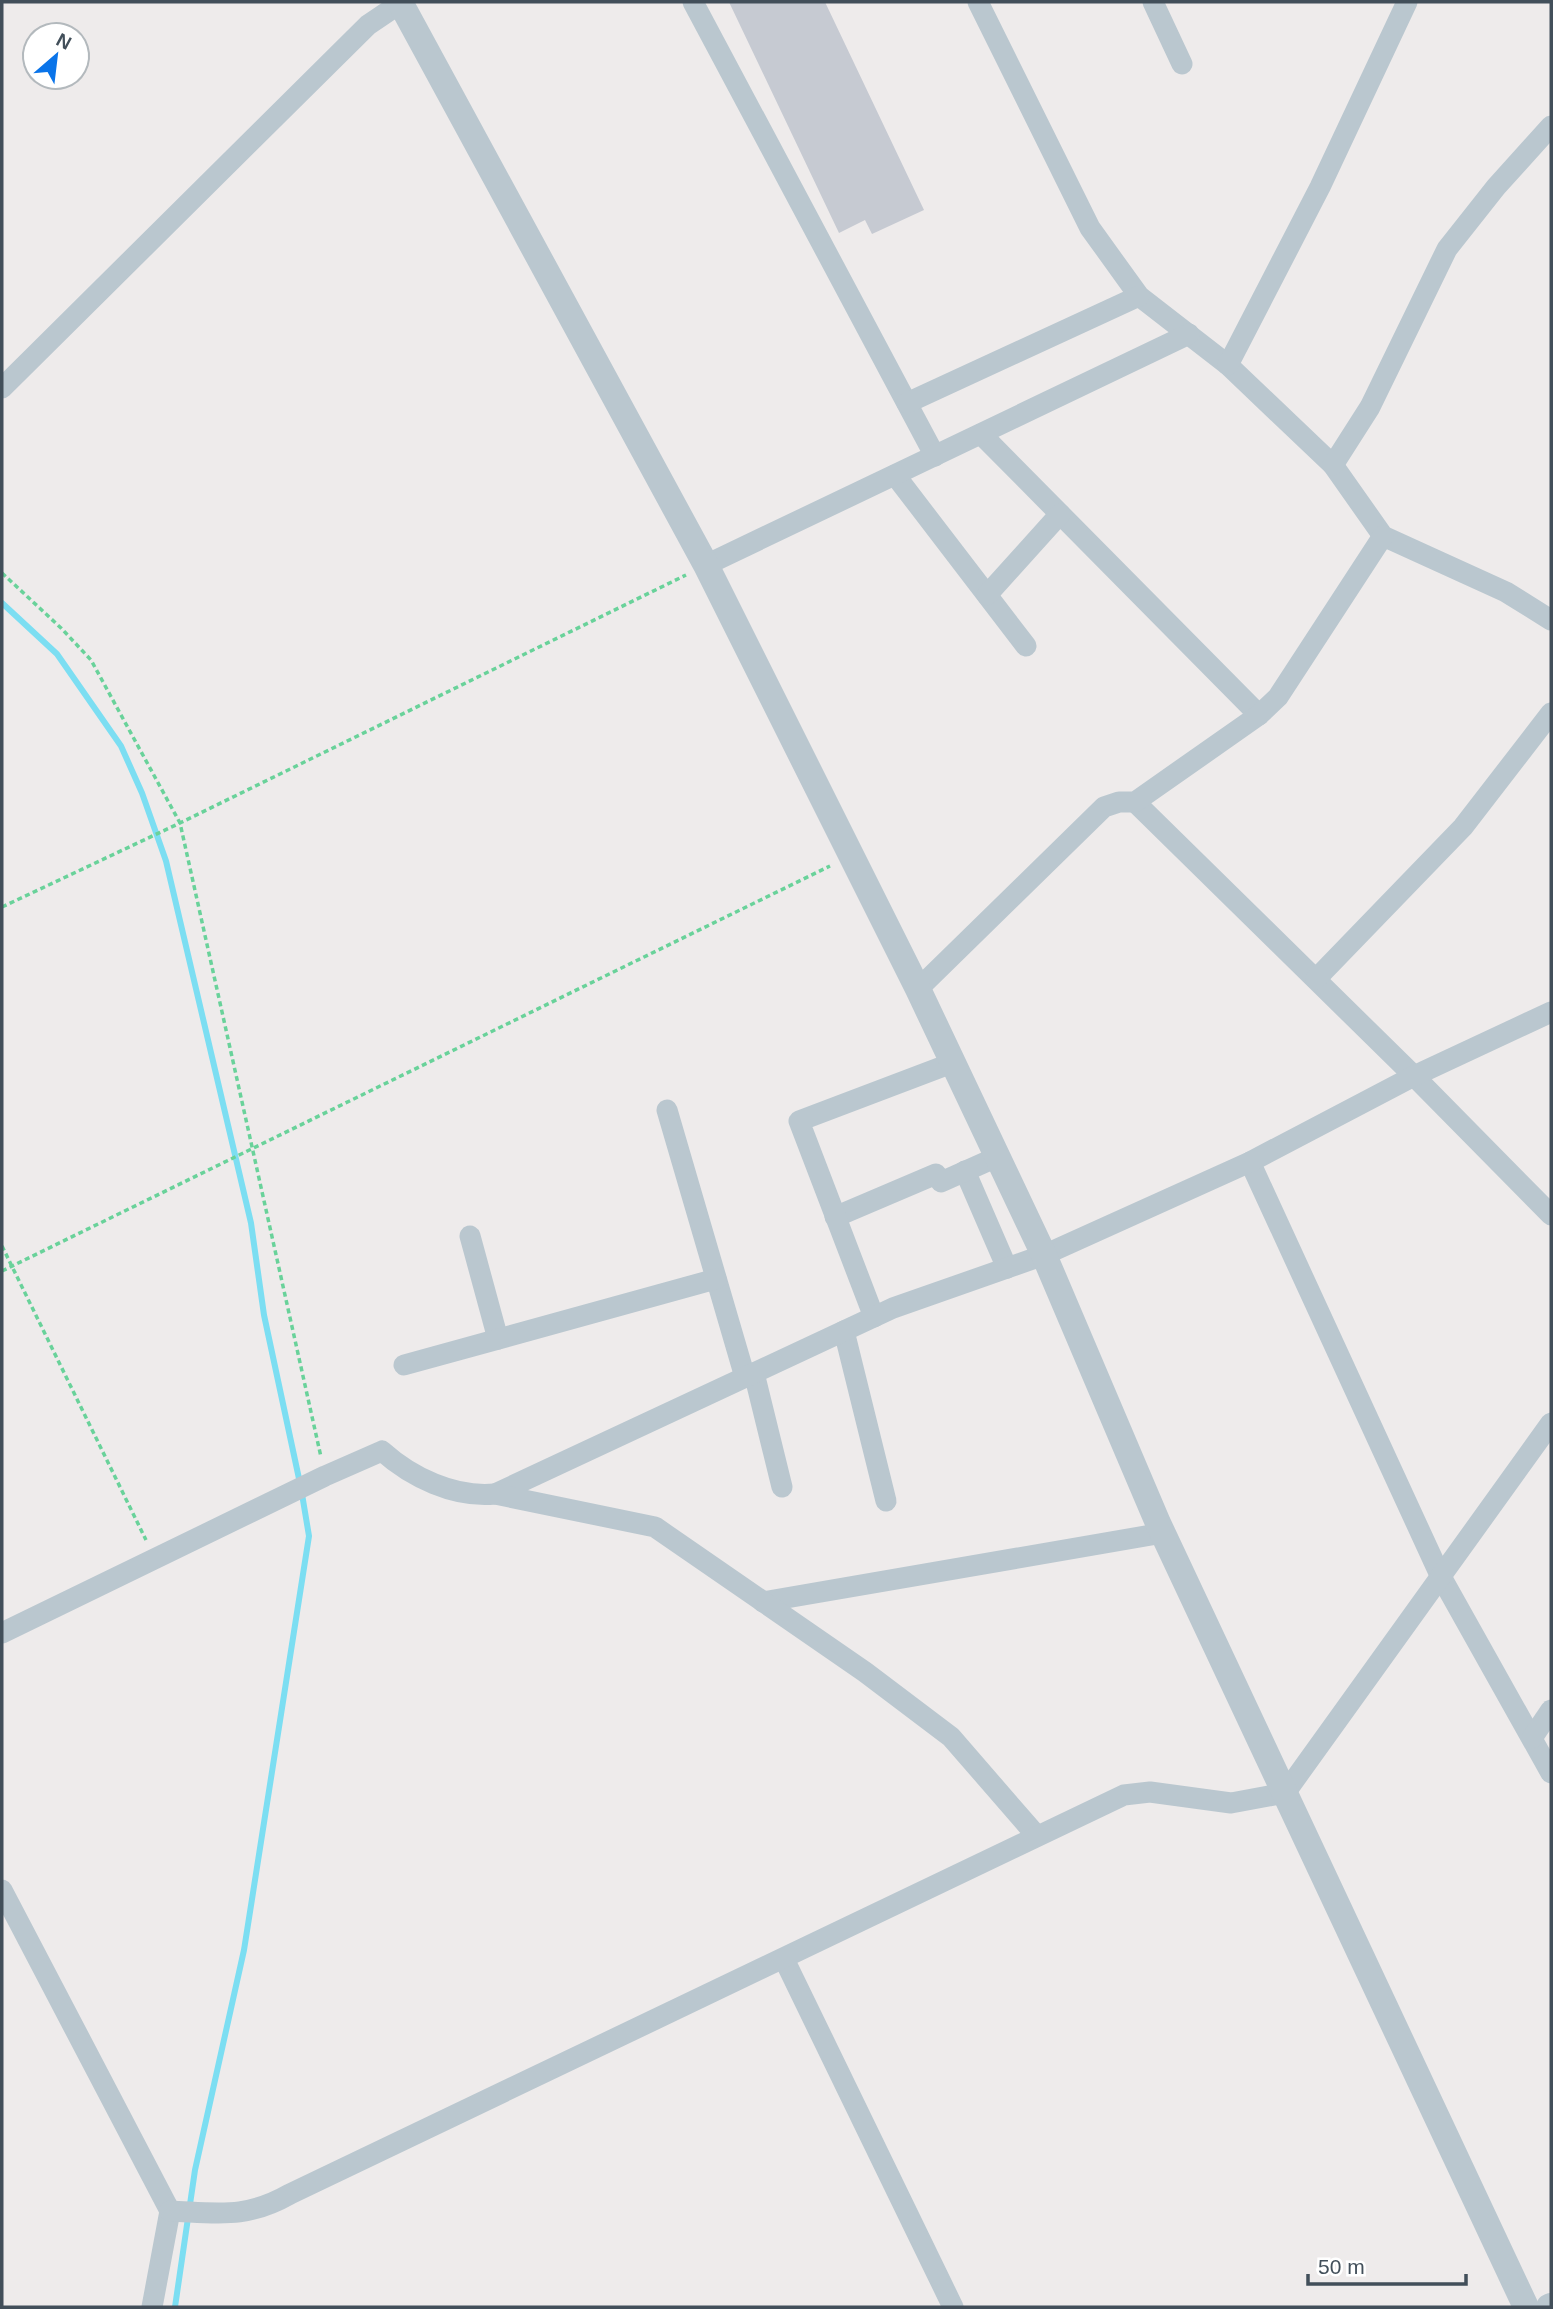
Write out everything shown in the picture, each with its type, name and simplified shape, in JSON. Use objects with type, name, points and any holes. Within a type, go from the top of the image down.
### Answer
[{"type":"street","points":[[2,388],[368,25],[401,2],[706,565],[918,989],[1044,1255],[1163,1533],[1526,2307]]},
{"type":"street","points":[[692,2],[935,456]]},
{"type":"street","points":[[979,2],[1090,228],[1139,296],[1228,365],[1333,466],[1383,536],[1506,592],[1551,620]]},
{"type":"street","points":[[1153,2],[1182,64]]},
{"type":"street","points":[[1228,365],[1320,187],[1406,2]]},
{"type":"street","points":[[1333,466],[1370,407],[1447,249],[1496,187],[1551,126]]},
{"type":"street","points":[[907,403],[1139,296]]},
{"type":"street","points":[[706,565],[1189,334]]},
{"type":"street","points":[[981,434],[1259,715]]},
{"type":"street","points":[[895,475],[1026,646]]},
{"type":"street","points":[[986,594],[1060,514]]},
{"type":"street","points":[[918,989],[1104,807],[1119,802],[1135,802],[1259,715],[1279,697],[1383,536]]},
{"type":"street","points":[[1316,979],[1463,827],[1551,713]]},
{"type":"street","points":[[1135,802],[1414,1076],[1551,1215]]},
{"type":"street","points":[[2,1633],[382,1451],[397,1465],[445,1488],[479,1496],[495,1494],[893,1308],[1044,1255],[1250,1162],[1414,1076],[1551,1012]]},
{"type":"street","points":[[874,1317],[799,1121],[952,1063]]},
{"type":"street","points":[[667,1110],[716,1279],[750,1375],[782,1487]]},
{"type":"street","points":[[835,1217],[936,1174],[942,1182],[997,1157]]},
{"type":"street","points":[[1250,1162],[1440,1575],[1551,1773]]},
{"type":"street","points":[[965,1171],[1007,1268]]},
{"type":"street","points":[[470,1236],[498,1339]]},
{"type":"street","points":[[404,1365],[716,1279]]},
{"type":"street","points":[[844,1331],[886,1501]]},
{"type":"street","points":[[174,2211],[236,2214],[268,2206],[1124,1795],[1150,1792],[1231,1803],[1285,1793],[1551,1423]]},
{"type":"street","points":[[495,1494],[655,1527],[865,1672],[950,1737],[1036,1835]]},
{"type":"street","points":[[763,1602],[1163,1533]]},
{"type":"street","points":[[1532,1738],[1551,1710]]},
{"type":"street","points":[[2,1890],[174,2211],[152,2307]]},
{"type":"street","points":[[784,1959],[953,2307]]},
{"type":"path","points":[[2,907],[153,836],[706,565]]},
{"type":"path","points":[[2,573],[91,660],[180,822],[325,1476]]},
{"type":"path","points":[[2,1271],[851,856]]},
{"type":"path","points":[[2,1246],[155,1559]]},
{"type":"building","points":[[729,2],[825,2],[924,210],[872,234],[865,220],[839,233]]},
{"type":"waterway","points":[[2,603],[57,654],[121,746],[142,793],[166,861],[251,1223],[264,1315],[309,1536],[244,1950],[195,2170],[175,2307]]}]
